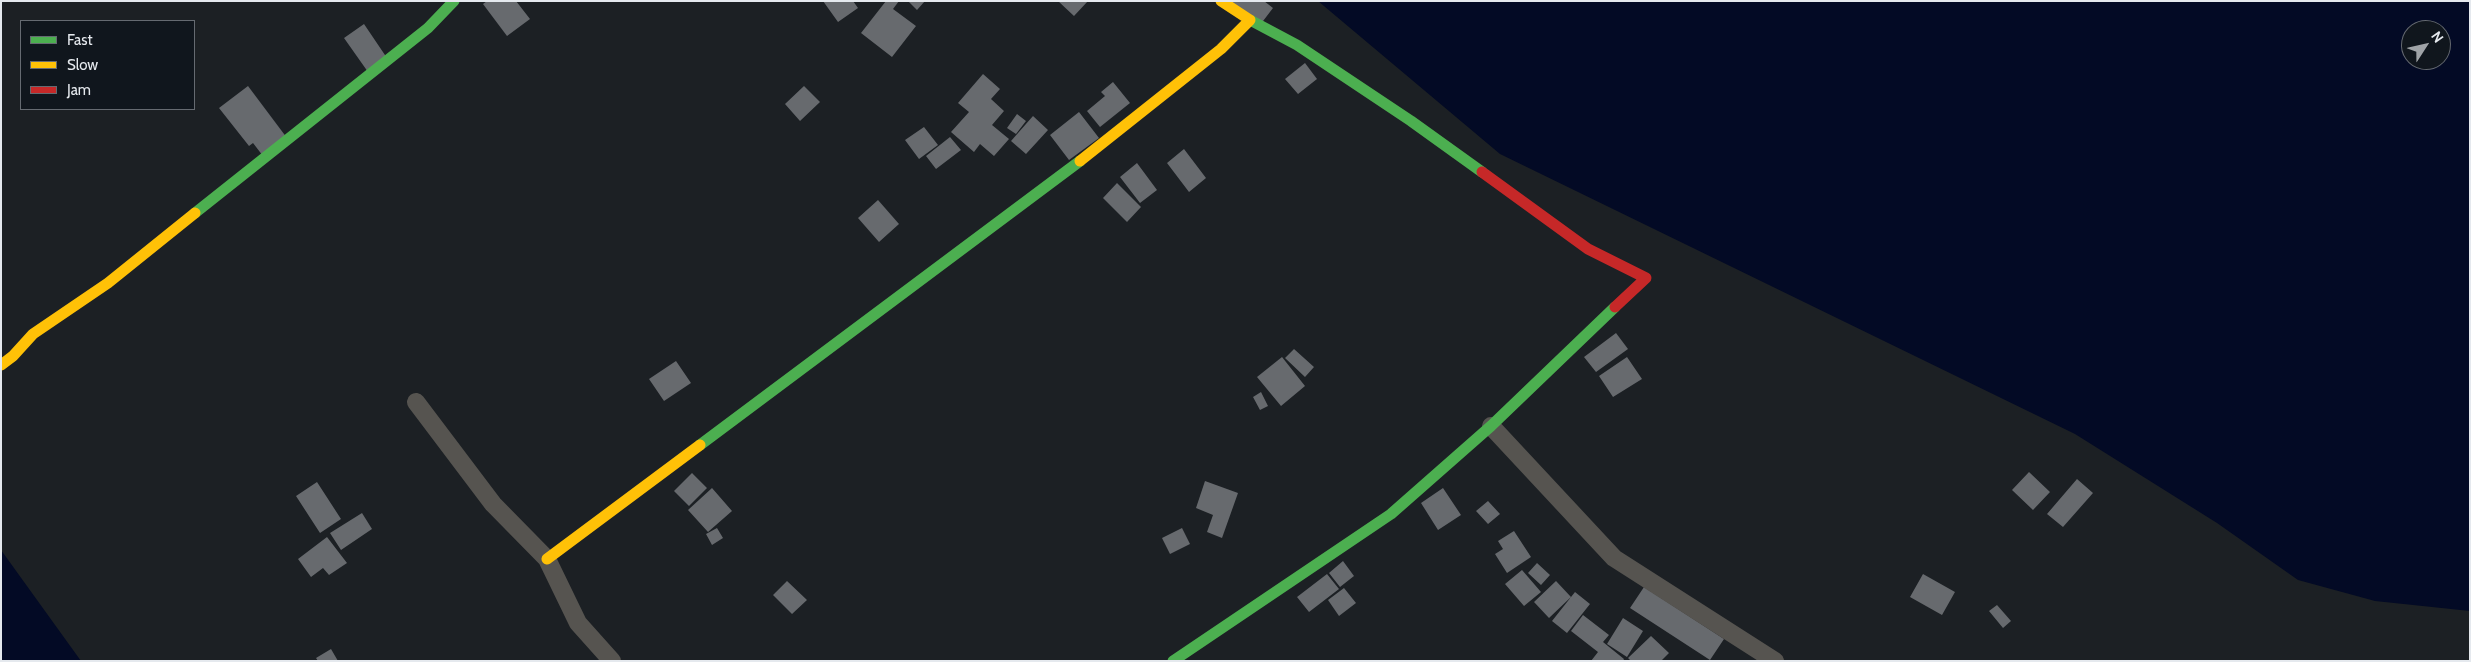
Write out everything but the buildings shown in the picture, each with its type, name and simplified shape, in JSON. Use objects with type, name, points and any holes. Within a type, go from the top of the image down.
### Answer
[{"type":"street","points":[[1,365],[13,356],[33,334],[108,283],[428,28],[454,1]]},
{"type":"street","points":[[1173,661],[1391,514],[1491,426],[1513,402],[1646,278],[1588,249],[1411,121],[1296,45],[1250,20],[1221,1]]},
{"type":"street","points":[[547,559],[1076,163],[1221,49],[1250,20]]},
{"type":"street","points":[[416,402],[493,504],[547,559],[578,623],[612,661]]},
{"type":"street","points":[[1491,426],[1614,558],[1775,661]]},
{"type":"water","points":[[1318,1],[2470,1],[2470,611],[2375,601],[2298,580],[2217,523],[2075,434],[1500,154]]},
{"type":"water","points":[[1,550],[81,661],[1,661]]},
{"type":"traffic: fast","points":[[195,213],[428,28],[454,1]]},
{"type":"traffic: fast","points":[[1250,20],[1297,45],[1411,121],[1482,172]]},
{"type":"traffic: fast","points":[[700,445],[1080,161]]},
{"type":"traffic: fast","points":[[1173,661],[1391,514],[1491,426],[1615,307]]},
{"type":"traffic: slow","points":[[1080,161],[1221,49],[1250,20],[1221,1]]},
{"type":"traffic: slow","points":[[1,365],[13,356],[33,334],[108,283],[195,213]]},
{"type":"traffic: slow","points":[[547,559],[700,445]]},
{"type":"traffic: jam","points":[[1482,172],[1588,249],[1646,278],[1615,307]]}]
